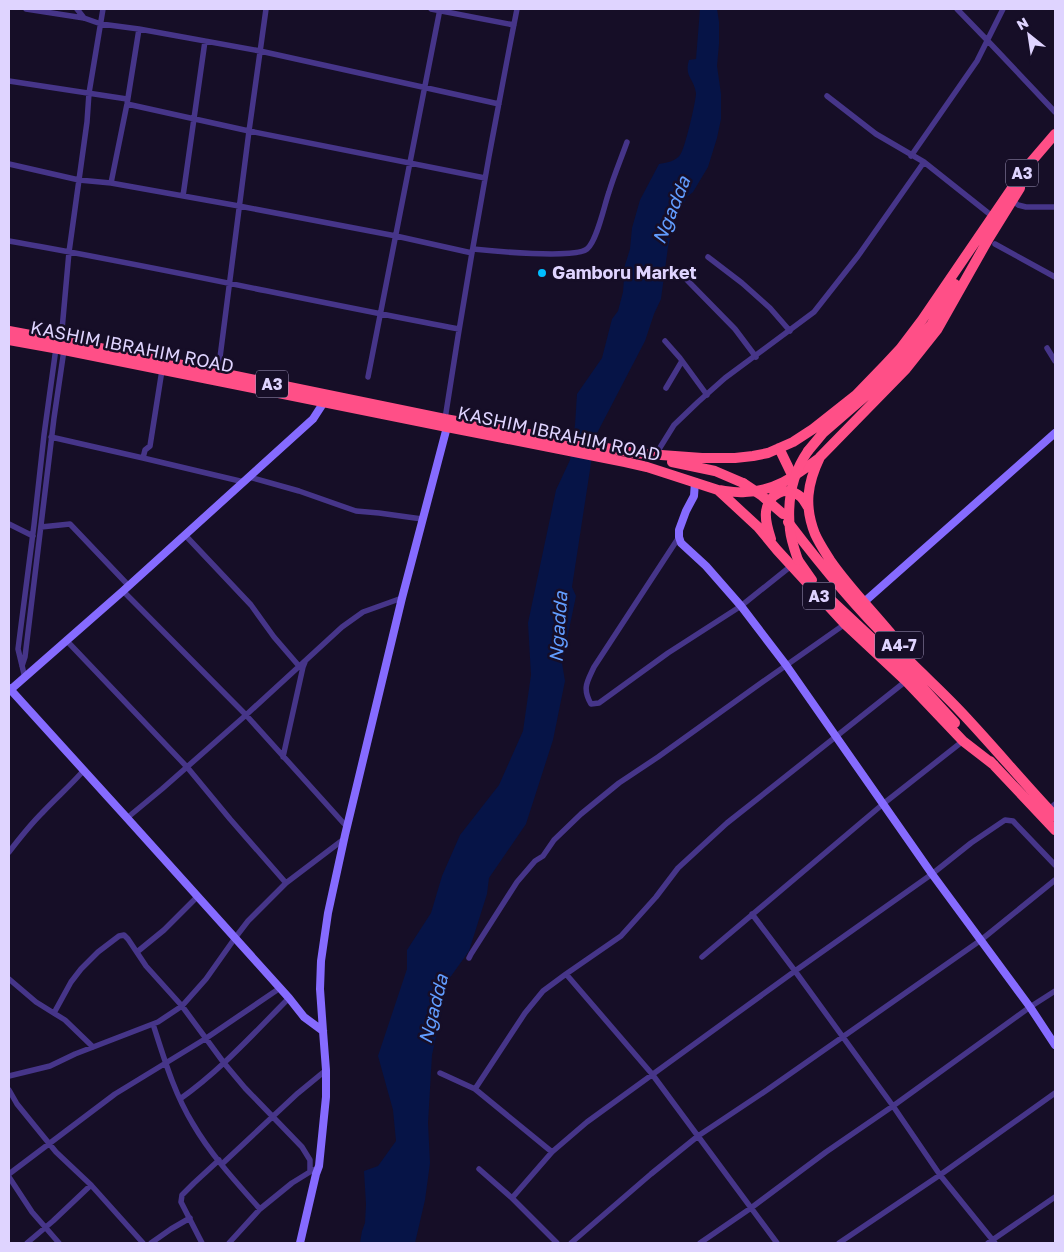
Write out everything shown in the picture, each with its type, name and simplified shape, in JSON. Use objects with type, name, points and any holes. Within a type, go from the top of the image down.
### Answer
[{"type":"highway","name":"A3","points":[[795,563],[789,513],[791,492],[801,462],[823,433],[900,363],[931,325],[976,248],[992,216],[1025,169],[1055,134]]},
{"type":"highway","name":"A3","points":[[828,448],[906,369],[937,330],[1012,200],[1030,173],[1055,143]]},
{"type":"highway","name":"KASHIM IBRAHIM ROAD","points":[[628,456],[656,454],[702,458],[735,458],[760,454],[779,448],[793,442],[813,429],[856,395],[900,349],[970,251],[992,216]]},
{"type":"highway","name":"KASHIM IBRAHIM ROAD","points":[[9,331],[60,347],[162,370],[269,383],[446,423]]},
{"type":"highway","name":"KASHIM IBRAHIM ROAD","points":[[9,340],[60,347],[217,376],[324,402],[628,456],[718,490],[773,545],[795,563],[846,624],[906,681],[963,742],[994,765]]},
{"type":"highway","points":[[779,448],[793,477]]},
{"type":"highway","name":"A4-7","points":[[828,448],[820,457],[810,482],[808,508],[812,523],[821,546],[841,575],[890,632],[907,658]]},
{"type":"highway","name":"A4-7","points":[[628,456],[715,472],[743,483],[761,495],[783,514],[817,560],[866,617],[982,735],[1032,793],[1053,810]]},
{"type":"highway","points":[[718,490],[745,492],[770,489],[793,477],[820,457]]},
{"type":"highway","points":[[773,545],[767,529],[766,518],[766,510],[771,498],[775,494],[785,491],[794,493],[802,498],[808,508]]},
{"type":"highway","name":"A4-7","points":[[795,563],[911,675],[1055,830]]},
{"type":"street","points":[[26,9],[84,18],[101,24],[260,51],[499,104]]},
{"type":"street","points":[[77,9],[84,18]]},
{"type":"street","points":[[22,668],[25,657],[52,437],[69,252],[87,122],[89,94],[103,9]]},
{"type":"street","points":[[217,376],[266,9]]},
{"type":"street","points":[[431,9],[514,25]]},
{"type":"street","points":[[300,1243],[319,1166],[326,1096],[320,989],[321,961],[328,913],[402,598],[446,423],[459,328],[517,9]]},
{"type":"street","points":[[956,9],[1055,112]]},
{"type":"street","points":[[911,156],[977,61],[1003,9]]},
{"type":"street","points":[[368,377],[439,10]]},
{"type":"street","points":[[111,183],[139,29]]},
{"type":"street","points":[[183,196],[204,41]]},
{"type":"street","points":[[9,81],[127,101],[249,131],[485,178]]},
{"type":"street","points":[[827,96],[876,134],[924,162],[992,216]]},
{"type":"street","points":[[9,164],[79,180],[111,183],[239,206],[473,251],[550,254],[576,253],[585,251],[591,245],[627,142]]},
{"type":"street","points":[[656,454],[674,425],[725,378],[756,357],[814,312],[858,256],[924,162]]},
{"type":"street","points":[[1012,200],[1018,205],[1026,207],[1055,207]]},
{"type":"street","points":[[9,241],[459,328]]},
{"type":"street","points":[[995,244],[1055,277]]},
{"type":"street","points":[[708,257],[742,283],[770,308],[790,331]]},
{"type":"street","points":[[687,280],[735,329],[756,357]]},
{"type":"street","points":[[665,341],[707,395]]},
{"type":"street","points":[[24,678],[18,649],[44,435],[60,347]]},
{"type":"street","points":[[1047,348],[1055,360]]},
{"type":"street","points":[[666,388],[682,361]]},
{"type":"street","points":[[143,458],[145,450],[150,446],[162,370]]},
{"type":"street","points":[[323,1031],[304,1017],[84,770],[9,690],[126,589],[313,419],[324,402]]},
{"type":"street","points":[[864,603],[1055,433]]},
{"type":"street","points":[[52,437],[299,491],[356,511],[422,519]]},
{"type":"street","points":[[695,482],[694,496],[679,530],[682,543],[706,566],[741,606],[786,665],[932,874],[1030,1007],[1055,1045]]},
{"type":"street","points":[[9,524],[33,536]]},
{"type":"street","points":[[41,528],[70,524],[126,589],[246,715],[347,827]]},
{"type":"street","points":[[185,535],[250,605],[299,666]]},
{"type":"street","points":[[679,536],[594,667],[586,684],[587,696],[591,704],[599,703],[668,653],[741,606],[795,563]]},
{"type":"street","points":[[127,818],[246,715],[342,627],[361,613],[402,598]]},
{"type":"street","points":[[469,958],[517,882],[535,861],[543,856],[554,840],[581,814],[619,783],[846,624]]},
{"type":"street","points":[[66,640],[187,767],[286,883]]},
{"type":"street","points":[[283,757],[302,667],[306,660]]},
{"type":"street","points":[[475,1089],[525,1012],[543,991],[621,936],[678,868],[727,823],[906,681]]},
{"type":"street","points":[[702,957],[883,804],[963,742]]},
{"type":"street","points":[[9,852],[42,812],[84,770]]},
{"type":"street","points":[[512,1198],[552,1152],[587,1122],[1005,820],[1013,821],[1055,866]]},
{"type":"street","points":[[9,1076],[50,1066],[75,1054],[153,1024],[182,1006],[206,979],[248,922],[286,883],[344,839]]},
{"type":"street","points":[[9,841],[15,844]]},
{"type":"street","points":[[571,1243],[698,1136],[843,1038],[981,940],[1055,880]]},
{"type":"street","points":[[137,952],[164,930],[197,897]]},
{"type":"street","points":[[752,914],[893,1106],[940,1175],[991,1242],[1055,1197]]},
{"type":"street","points":[[54,1013],[71,982],[81,969],[92,957],[119,936],[124,935],[146,966],[182,1006],[224,1064],[302,1147],[310,1160],[310,1171]]},
{"type":"street","points":[[566,974],[652,1074],[777,1243]]},
{"type":"street","points":[[9,979],[36,1002],[65,1020],[93,1047]]},
{"type":"street","points":[[59,1243],[32,1212],[9,1176],[49,1143],[115,1094],[205,1039],[280,988]]},
{"type":"street","points":[[700,1243],[1055,991]]},
{"type":"street","points":[[180,1099],[224,1064],[288,998]]},
{"type":"street","points":[[153,1024],[165,1063],[193,1124],[221,1162],[260,1209]]},
{"type":"street","points":[[202,1243],[181,1202],[182,1195],[326,1070]]},
{"type":"street","points":[[440,1073],[475,1089],[552,1152]]},
{"type":"street","points":[[9,1090],[12,1102],[56,1152],[91,1185],[143,1243]]},
{"type":"street","points":[[839,1243],[940,1175],[1055,1093]]},
{"type":"street","points":[[229,1243],[260,1209],[292,1183],[319,1166]]},
{"type":"street","points":[[479,1169],[512,1198],[557,1243]]},
{"type":"street","points":[[27,1243],[91,1185]]},
{"type":"street","points":[[151,1243],[190,1218]]},
{"type":"water","name":"Ngadda","points":[[700,9],[717,9],[719,22],[717,66],[721,94],[721,119],[717,138],[708,167],[693,192],[687,197],[674,223],[668,247],[661,299],[645,341],[595,437],[572,587],[576,596],[562,663],[565,681],[553,740],[526,824],[489,878],[487,894],[469,951],[449,979],[432,1055],[428,1123],[430,1163],[425,1200],[415,1243],[360,1243],[365,1223],[364,1171],[378,1166],[396,1141],[393,1110],[378,1056],[407,969],[407,950],[431,913],[442,876],[460,835],[499,785],[523,731],[531,675],[528,623],[556,490],[570,460],[577,394],[602,358],[612,319],[618,311],[623,292],[625,265],[630,249],[632,228],[640,200],[659,164],[676,159],[685,144],[696,93],[688,74],[688,66],[689,60],[696,59]]},
{"type":"place","name":"Gamboru Market","points":[[542,273]]}]
